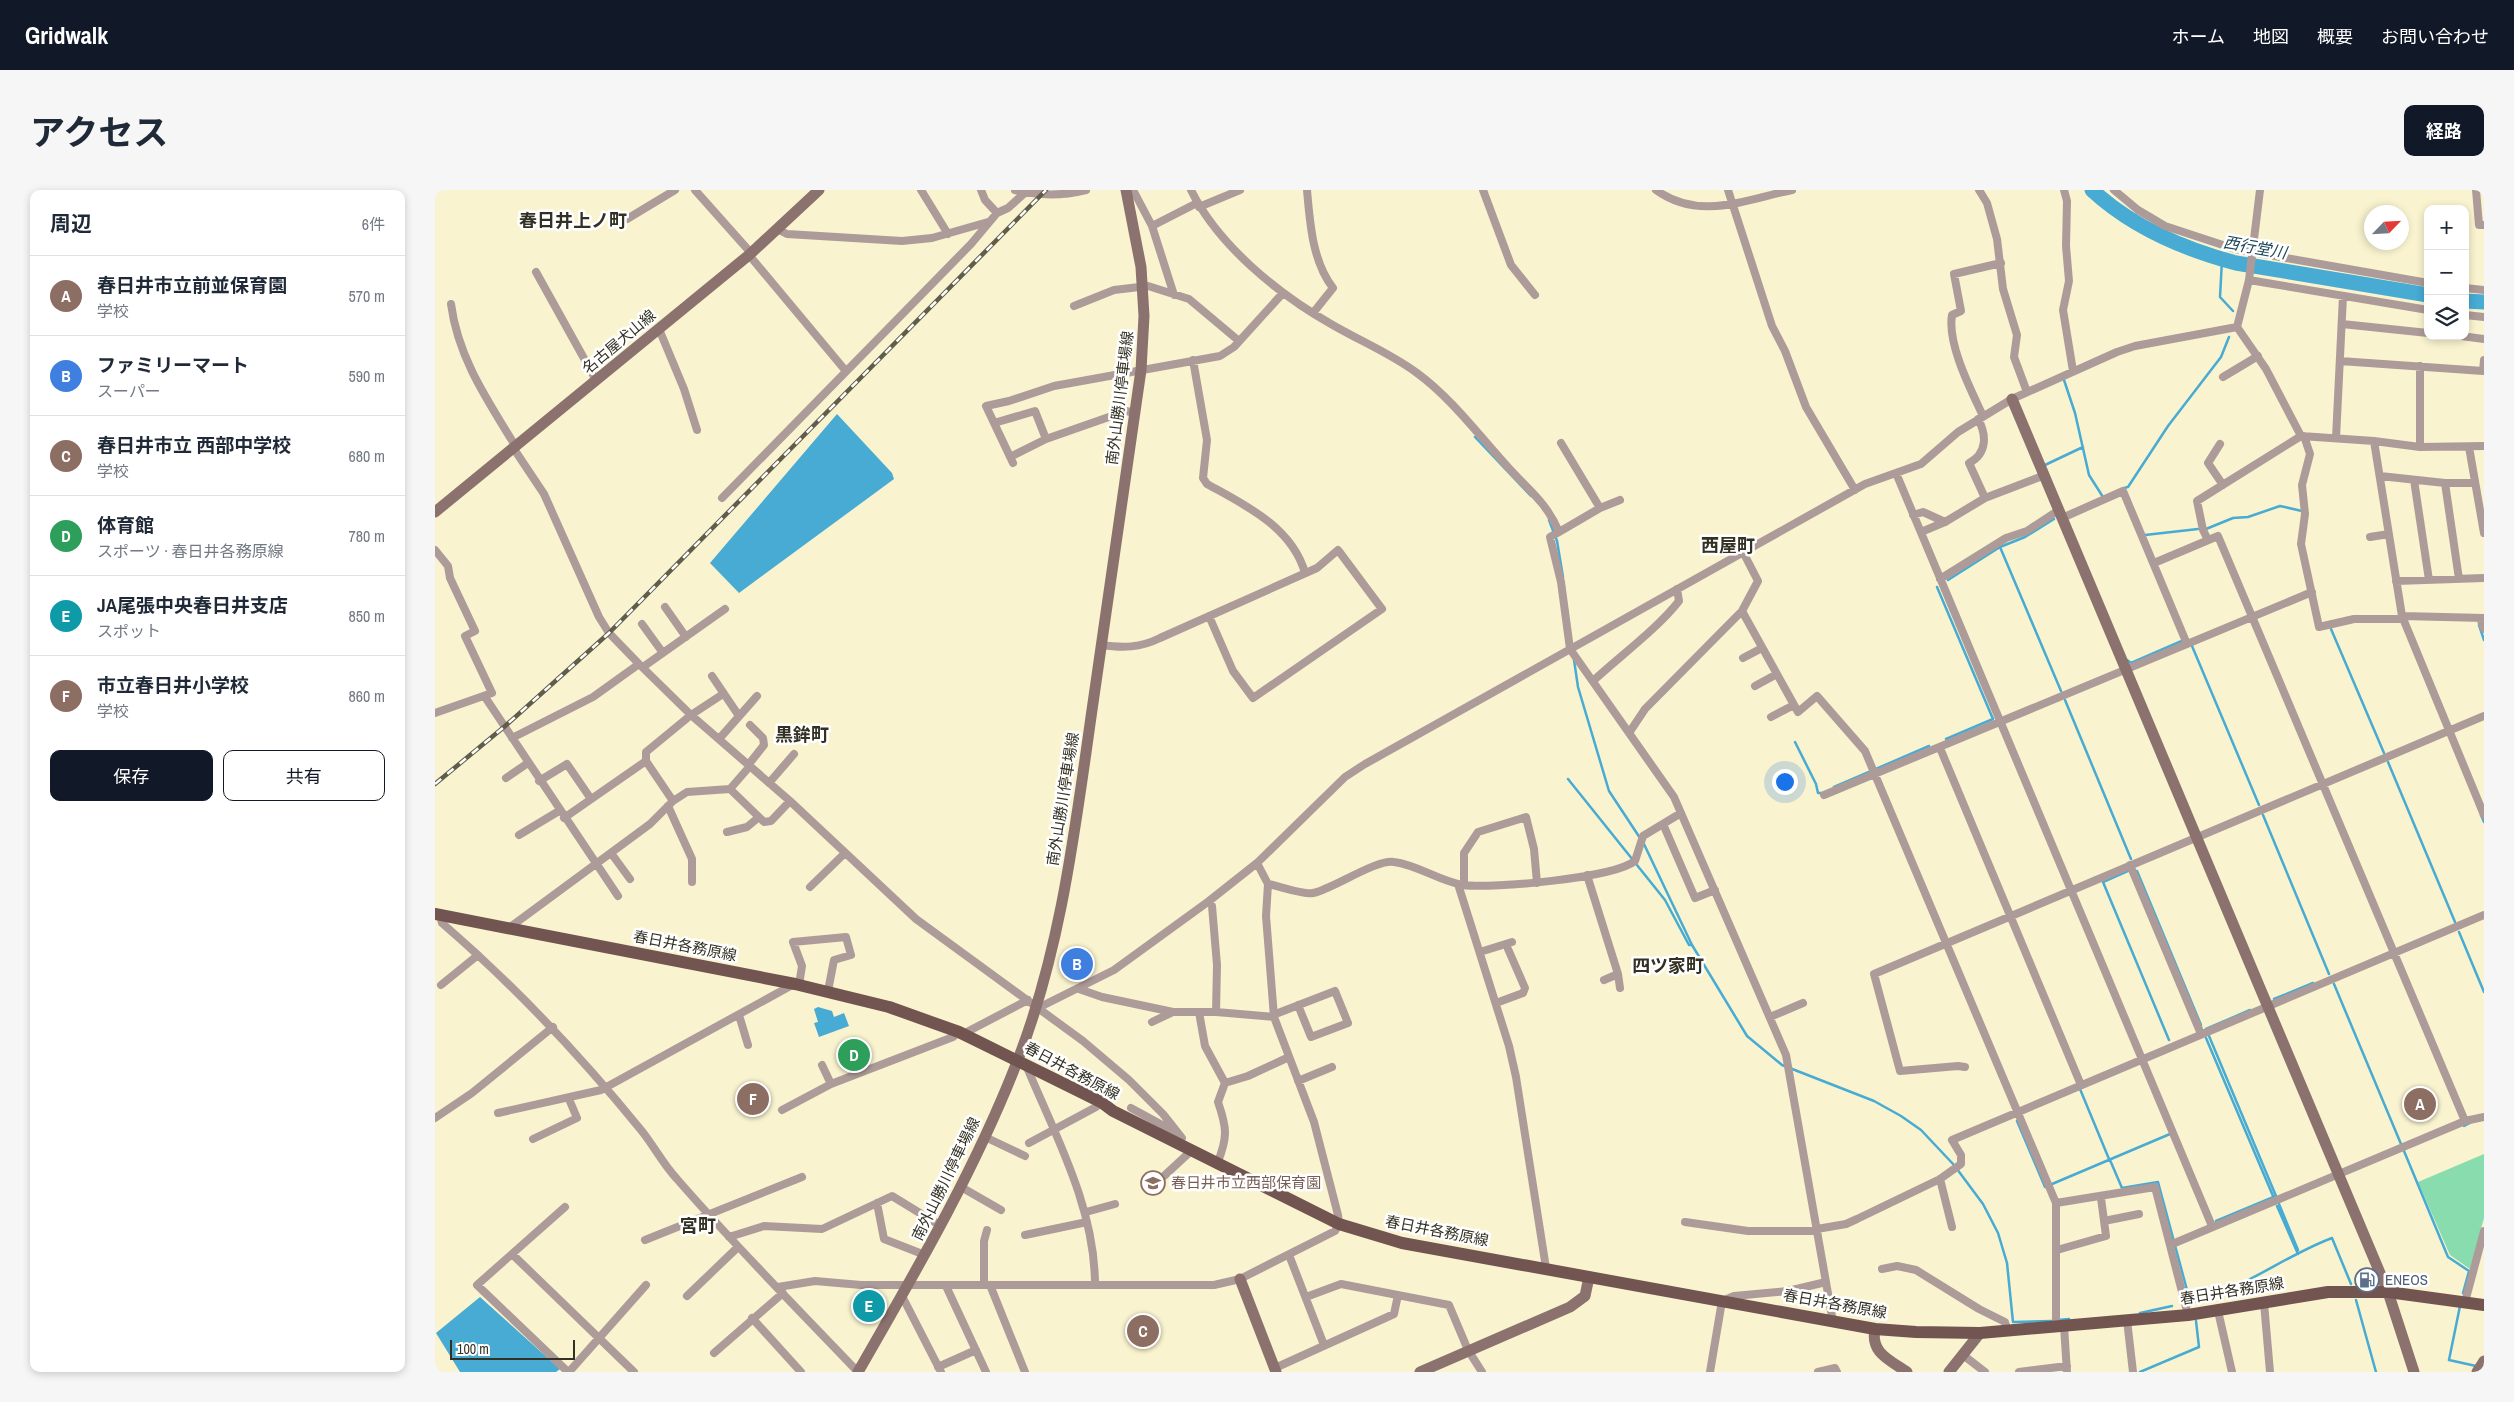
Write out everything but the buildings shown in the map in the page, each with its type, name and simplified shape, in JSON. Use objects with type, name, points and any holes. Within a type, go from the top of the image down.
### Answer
[{"type":"main road","name":"名古屋犬山線","points":[[435,512],[750,254],[819,190]]},
{"type":"main road","name":"南外山勝川停車場線","points":[[858,1372],[941,1226],[1022,1063],[1034,1005],[1055,934],[1072,846],[1141,370],[1144,316],[1141,267],[1126,190]]},
{"type":"main road","points":[[2012,399],[2388,1292],[2415,1372]]},
{"type":"main road","name":"春日井各務原線","points":[[438,915],[828,991],[889,1007],[961,1033],[1101,1102],[1113,1111],[1178,1138],[1191,1151],[1339,1224],[1402,1243],[1875,1329],[1980,1333],[2188,1315],[2328,1292],[2388,1292],[2484,1305]]},
{"type":"main road","points":[[1420,1372],[1571,1307],[1585,1296],[1589,1277]]},
{"type":"main road","points":[[1240,1279],[1275,1370]]},
{"type":"main road","points":[[1875,1329],[1874,1346],[1880,1355],[1907,1372]]},
{"type":"main road","points":[[1949,1372],[1980,1333]]},
{"type":"main road","points":[[2477,1372],[2484,1361]]},
{"type":"street","points":[[627,219],[675,190]]},
{"type":"street","points":[[695,190],[845,370]]},
{"type":"street","points":[[921,190],[948,234]]},
{"type":"street","points":[[981,190],[985,200],[997,213]]},
{"type":"street","points":[[1015,190],[1068,194],[1086,190]]},
{"type":"street","points":[[1133,190],[1152,226],[1174,295]]},
{"type":"street","points":[[1191,190],[1198,205],[1217,229],[1283,293],[1313,314],[1386,352],[1427,381],[1542,501],[1552,515],[1559,532]]},
{"type":"street","points":[[1152,226],[1198,205],[1240,190]]},
{"type":"street","points":[[1307,190],[1312,234],[1321,268],[1333,288],[1313,314]]},
{"type":"street","points":[[1483,190],[1511,265],[1535,295]]},
{"type":"street","points":[[1656,190],[1675,202],[1693,207],[1708,208],[1792,190]]},
{"type":"street","points":[[1728,190],[1771,326],[1785,351],[1806,407],[1855,490]]},
{"type":"street","points":[[1979,190],[1987,203],[1997,239],[2003,289],[2017,336],[2014,357],[2027,392]]},
{"type":"street","points":[[2064,190],[2067,202],[2066,246],[2069,281],[2063,310],[2073,371]]},
{"type":"street","points":[[2114,190],[2138,210],[2165,226],[2251,253],[2424,281]]},
{"type":"street","points":[[2259,190],[2249,278],[2237,327],[2258,356],[2303,436],[2310,454],[2303,485],[2305,514],[2301,544],[2319,627],[2354,619],[2482,618],[2484,629]]},
{"type":"street","points":[[2476,190],[2479,225],[2484,225]]},
{"type":"street","points":[[722,498],[845,370],[971,244],[988,222],[1027,191]]},
{"type":"street","points":[[777,229],[787,234],[902,241],[932,238],[988,222]]},
{"type":"street","points":[[1985,498],[1969,463],[1979,458],[1985,432],[1963,373],[1951,325],[1953,316],[1961,311],[1954,274],[2001,263]]},
{"type":"street","points":[[536,272],[596,380]]},
{"type":"street","points":[[2249,278],[2424,309]]},
{"type":"street","points":[[1075,306],[1114,290],[1142,285],[1189,299],[1239,340]]},
{"type":"street","points":[[2469,288],[2484,290]]},
{"type":"street","points":[[1135,413],[1126,411],[1045,440],[1012,460],[986,406],[1009,401],[1054,386],[1220,356],[1229,352],[1283,293]]},
{"type":"street","points":[[2336,438],[2343,296]]},
{"type":"street","points":[[451,304],[459,343],[479,387],[544,494],[599,617],[609,632],[691,715],[790,801],[916,919],[1083,1041],[1129,1080],[1163,1114],[1178,1138]]},
{"type":"street","points":[[2469,316],[2484,318]]},
{"type":"street","points":[[2342,324],[2424,333]]},
{"type":"street","points":[[782,1110],[831,1084],[1079,989],[1114,970],[1209,901],[1257,863],[1345,777],[1855,490],[1921,464],[1958,432],[2012,399],[2073,371],[2135,346],[2237,327]]},
{"type":"street","points":[[659,329],[684,389],[697,430]]},
{"type":"street","points":[[2469,337],[2484,338]]},
{"type":"street","points":[[2223,377],[2258,356]]},
{"type":"street","points":[[1193,360],[1207,440],[1203,478],[1207,484],[1253,509],[1280,531],[1293,546],[1305,573]]},
{"type":"street","points":[[2340,361],[2483,371],[2484,360]]},
{"type":"street","points":[[2420,447],[2421,366]]},
{"type":"street","points":[[994,423],[1035,411],[1045,440]]},
{"type":"street","points":[[2208,540],[2203,530],[2197,501],[2303,436],[2374,441],[2420,447],[2484,446]]},
{"type":"street","points":[[2374,441],[2403,618],[2484,815]]},
{"type":"street","points":[[1561,443],[1600,508]]},
{"type":"street","points":[[2220,444],[2208,463],[2223,485]]},
{"type":"street","points":[[2469,447],[2484,533]]},
{"type":"street","points":[[1896,473],[2213,1226]]},
{"type":"street","points":[[1921,532],[1945,522],[1985,498],[2045,475]]},
{"type":"street","points":[[2380,476],[2445,483],[2475,483]]},
{"type":"street","points":[[2414,480],[2429,580]]},
{"type":"street","points":[[2445,483],[2459,579]]},
{"type":"street","points":[[1940,579],[2006,538],[2027,531],[2061,514],[2123,491],[2187,644]]},
{"type":"street","points":[[1620,500],[1600,508],[1550,537],[1561,582],[1573,647],[1593,681],[1674,797],[1786,1055],[1833,1322]]},
{"type":"street","points":[[1913,515],[1923,512],[1945,522]]},
{"type":"street","points":[[2370,537],[2389,534]]},
{"type":"street","points":[[2154,564],[2218,536],[2465,1121]]},
{"type":"street","points":[[435,550],[448,566],[450,578],[475,630]]},
{"type":"street","points":[[1101,645],[1125,648],[1150,643],[1209,616],[1317,568],[1338,550],[1383,609],[1253,698],[1233,672],[1209,616]]},
{"type":"street","points":[[1629,733],[1645,709],[1742,611],[1758,581],[1743,552]]},
{"type":"street","points":[[2397,581],[2484,578]]},
{"type":"street","points":[[1593,681],[1665,619],[1679,601],[1677,589]]},
{"type":"street","points":[[1824,795],[2311,592]]},
{"type":"street","points":[[665,607],[686,637]]},
{"type":"street","points":[[512,738],[593,697],[663,653],[725,609]]},
{"type":"street","points":[[1742,611],[1798,712],[1817,696],[1865,751],[2056,1203],[2060,1326],[2067,1369],[2019,1372]]},
{"type":"street","points":[[643,624],[663,653]]},
{"type":"street","points":[[435,713],[491,694],[465,636],[475,630],[485,628]]},
{"type":"street","points":[[1743,658],[1762,648]]},
{"type":"street","points":[[1755,686],[1777,674]]},
{"type":"street","points":[[711,676],[739,716]]},
{"type":"street","points":[[692,882],[692,860],[670,804],[646,761],[646,752],[691,715],[723,694]]},
{"type":"street","points":[[719,739],[757,696]]},
{"type":"street","points":[[485,697],[539,781],[618,896]]},
{"type":"street","points":[[1771,717],[1794,705]]},
{"type":"street","points":[[1965,1067],[1900,1071],[1874,974],[2484,716]]},
{"type":"street","points":[[511,929],[513,925],[650,824],[670,804],[687,792],[730,789],[764,745],[763,738],[751,725]]},
{"type":"street","points":[[1940,748],[2081,1085]]},
{"type":"street","points":[[769,783],[794,754]]},
{"type":"street","points":[[564,818],[646,761]]},
{"type":"street","points":[[506,778],[528,763]]},
{"type":"street","points":[[539,781],[567,764],[591,799]]},
{"type":"street","points":[[730,789],[764,822],[771,821],[790,801]]},
{"type":"street","points":[[519,835],[559,810]]},
{"type":"street","points":[[1268,884],[1312,894],[1357,876],[1379,864],[1395,862],[1461,884],[1537,883],[1616,871],[1628,867],[1635,861],[1643,836],[1681,813]]},
{"type":"street","points":[[727,832],[747,827],[759,817]]},
{"type":"street","points":[[1537,883],[1534,849],[1525,817],[1478,832],[1464,853],[1461,884],[1516,1077],[1546,1268]]},
{"type":"street","points":[[1663,824],[1695,898],[1715,890]]},
{"type":"street","points":[[611,853],[630,879]]},
{"type":"street","points":[[810,887],[845,853]]},
{"type":"street","points":[[714,1353],[780,1290],[815,1282],[861,1285],[908,1284],[946,1286],[1214,1285],[1240,1279],[1335,1231],[1339,1224],[1314,1122],[1273,1016],[1266,916],[1268,884],[1257,863]]},
{"type":"street","points":[[2131,865],[2201,1034]]},
{"type":"street","points":[[1587,875],[1619,974],[1620,988]]},
{"type":"street","points":[[1209,901],[1212,906],[1217,965],[1216,1012]]},
{"type":"street","points":[[438,915],[441,923],[478,954],[553,1028],[643,1132],[674,1176],[738,1247],[858,1372]]},
{"type":"street","points":[[1685,1222],[1748,1231],[1817,1230],[1846,1224],[1940,1178],[1961,1164],[1961,1155],[1952,1140],[2484,915]]},
{"type":"street","points":[[498,1113],[569,1099],[605,1087],[797,985],[802,966],[793,942],[845,937],[851,955],[834,960],[828,991]]},
{"type":"street","points":[[1480,952],[1510,946],[1525,988],[1523,993],[1496,1003]]},
{"type":"street","points":[[441,985],[478,954]]},
{"type":"street","points":[[1604,980],[1619,974]]},
{"type":"street","points":[[1079,989],[1102,997],[1173,1012],[1216,1012],[1273,1016],[1298,1005],[1335,991],[1348,1023],[1311,1037],[1298,1005]]},
{"type":"street","points":[[1770,1017],[1803,1003]]},
{"type":"street","points":[[1152,1022],[1173,1012]]},
{"type":"street","points":[[1199,1012],[1205,1046],[1225,1083]]},
{"type":"street","points":[[739,1015],[748,1045]]},
{"type":"street","points":[[435,1118],[472,1093],[553,1028]]},
{"type":"street","points":[[1225,1083],[1248,1076],[1289,1057]]},
{"type":"street","points":[[1022,1063],[1053,1131],[1086,1212],[1095,1260],[1095,1285]]},
{"type":"street","points":[[823,1065],[831,1084]]},
{"type":"street","points":[[1298,1081],[1332,1067]]},
{"type":"street","points":[[1217,1164],[1225,1144],[1226,1128],[1217,1102],[1225,1083]]},
{"type":"street","points":[[533,1139],[577,1118],[569,1099]]},
{"type":"street","points":[[1029,1143],[1096,1107],[1101,1102]]},
{"type":"street","points":[[1131,1108],[1178,1138]]},
{"type":"street","points":[[2170,1245],[2465,1121],[2484,1117]]},
{"type":"street","points":[[985,1137],[1025,1156]]},
{"type":"street","points":[[1164,1176],[1191,1151]]},
{"type":"street","points":[[645,1240],[707,1213],[801,1177]]},
{"type":"street","points":[[1940,1178],[1952,1227]]},
{"type":"street","points":[[961,1187],[1001,1210]]},
{"type":"street","points":[[2056,1203],[2101,1198],[2155,1187],[2188,1315]]},
{"type":"street","points":[[729,1237],[764,1226],[821,1229],[893,1196],[941,1226]]},
{"type":"street","points":[[2057,1250],[2106,1236],[2101,1198]]},
{"type":"street","points":[[877,1202],[884,1239],[925,1254]]},
{"type":"street","points":[[1086,1212],[1115,1204]]},
{"type":"street","points":[[565,1207],[477,1285],[568,1372],[646,1285]]},
{"type":"street","points":[[2104,1221],[2139,1214]]},
{"type":"street","points":[[1025,1235],[1087,1222]]},
{"type":"street","points":[[987,1230],[984,1241],[987,1285],[1025,1372]]},
{"type":"street","points":[[2465,1302],[2484,1231]]},
{"type":"street","points":[[687,1296],[738,1247]]},
{"type":"street","points":[[512,1254],[634,1372]]},
{"type":"street","points":[[1289,1255],[1324,1345]]},
{"type":"street","points":[[1882,1269],[1897,1266],[1916,1270],[1979,1309],[2005,1322],[2007,1330]]},
{"type":"street","points":[[2474,1267],[2484,1269]]},
{"type":"street","points":[[1710,1372],[1722,1301],[1734,1296],[1788,1291],[1826,1282]]},
{"type":"street","points":[[1306,1297],[1341,1284],[1449,1305],[1468,1350],[1482,1372]]},
{"type":"street","points":[[946,1286],[986,1372]]},
{"type":"street","points":[[1275,1370],[1324,1345],[1394,1314],[1398,1295]]},
{"type":"street","points":[[902,1296],[940,1369],[976,1350]]},
{"type":"street","points":[[2264,1303],[2270,1372]]},
{"type":"street","points":[[2218,1311],[2232,1372]]},
{"type":"street","points":[[752,1318],[801,1372]]},
{"type":"street","points":[[2127,1320],[2133,1372]]},
{"type":"street","points":[[1963,1354],[1985,1372]]},
{"type":"street","points":[[1818,1372],[1835,1368],[1837,1372]]},
{"type":"green space","points":[[2484,1154],[2484,1218],[2470,1269],[2450,1255],[2418,1182]]},
{"type":"water","points":[[837,414],[892,473],[894,479],[739,593],[710,563]]},
{"type":"water","points":[[818,1007],[832,1011],[834,1017],[844,1013],[849,1026],[819,1037],[814,1023],[818,1022],[814,1009]]},
{"type":"water","points":[[480,1297],[560,1369],[556,1372],[460,1372],[436,1333]]},
{"type":"waterway","name":"西行堂川","points":[[2092,190],[2107,203],[2141,226],[2178,244],[2216,257],[2236,263],[2424,294]]},
{"type":"waterway","points":[[2222,260],[2220,297],[2233,311]]},
{"type":"waterway","name":"西行堂川","points":[[2469,301],[2484,302]]},
{"type":"waterway","points":[[2124,488],[2128,487],[2168,426],[2221,357],[2229,337]]},
{"type":"waterway","points":[[2064,380],[2075,413],[2089,475],[2103,497]]},
{"type":"waterway","points":[[1475,437],[1531,496]]},
{"type":"waterway","points":[[2045,465],[2083,447]]},
{"type":"waterway","points":[[2206,529],[2233,518],[2248,517],[2280,506],[2302,511]]},
{"type":"waterway","points":[[1948,580],[2000,547],[2025,537],[2054,519]]},
{"type":"waterway","points":[[1549,520],[1557,541],[1563,577]]},
{"type":"waterway","points":[[2145,535],[2198,529]]},
{"type":"waterway","points":[[2000,547],[2061,691]]},
{"type":"waterway","points":[[1937,587],[1993,719],[1946,739]]},
{"type":"waterway","points":[[2479,625],[2484,640]]},
{"type":"waterway","points":[[2331,629],[2384,753]]},
{"type":"waterway","points":[[2127,660],[2131,663],[2184,640]]},
{"type":"waterway","points":[[2192,646],[2259,805]]},
{"type":"waterway","points":[[1574,660],[1578,687],[1609,791],[1640,838]]},
{"type":"waterway","points":[[2065,700],[2131,859]]},
{"type":"waterway","points":[[1795,742],[1816,784],[1818,793],[1822,793]]},
{"type":"waterway","points":[[1834,787],[1929,746]]},
{"type":"waterway","points":[[2388,762],[2455,922]]},
{"type":"waterway","points":[[1568,779],[1665,900],[1689,945],[1692,945]]},
{"type":"waterway","points":[[2263,815],[2329,974]]},
{"type":"waterway","points":[[2481,815],[2484,822]]},
{"type":"waterway","points":[[1643,842],[1692,945],[1747,1036],[1782,1065],[1874,1101],[1921,1130],[1954,1165],[1983,1204],[1998,1233],[2007,1263],[2013,1322],[2052,1321]]},
{"type":"waterway","points":[[2130,870],[2103,882],[2169,1040]]},
{"type":"waterway","points":[[2137,871],[2201,1025]]},
{"type":"waterway","points":[[2459,932],[2484,992]]},
{"type":"waterway","points":[[2274,999],[2313,983]]},
{"type":"waterway","points":[[2334,984],[2401,1144]]},
{"type":"waterway","points":[[2206,1029],[2250,1010]]},
{"type":"waterway","points":[[2209,1036],[2276,1196],[2216,1221]]},
{"type":"waterway","points":[[2206,1038],[2273,1196]]},
{"type":"waterway","points":[[2080,1089],[2109,1159]]},
{"type":"waterway","points":[[2017,1121],[2045,1187],[2170,1134]]},
{"type":"waterway","points":[[2464,1126],[2470,1123]]},
{"type":"waterway","points":[[2404,1151],[2448,1257],[2469,1271],[2463,1293]]},
{"type":"waterway","points":[[2110,1160],[2122,1188],[2158,1182],[2191,1305]]},
{"type":"waterway","points":[[2279,1204],[2298,1250]]},
{"type":"waterway","points":[[2277,1206],[2298,1254]]},
{"type":"waterway","points":[[2195,1301],[2231,1288],[2314,1245],[2332,1238],[2351,1284]]},
{"type":"waterway","points":[[2356,1300],[2376,1372]]},
{"type":"waterway","points":[[2140,1313],[2172,1306]]},
{"type":"waterway","points":[[2460,1306],[2449,1360],[2476,1366]]},
{"type":"waterway","points":[[2058,1320],[2069,1319]]},
{"type":"waterway","points":[[2140,1372],[2199,1347],[2196,1321]]},
{"type":"railway","points":[[435,784],[504,727],[609,633],[1046,190]]},
{"type":"place","name":"ファミリーマート","points":[[1077,964]]},
{"type":"place","name":"体育館","points":[[854,1055]]},
{"type":"place","name":"市立春日井小学校","points":[[753,1099]]},
{"type":"place","name":"春日井市立前並保育園","points":[[2420,1104]]},
{"type":"place","name":"春日井市立西部保育園","points":[[1153,1183]]},
{"type":"place","name":"ENEOS","points":[[2367,1280]]},
{"type":"place","name":"JA尾張中央春日井支店","points":[[869,1306]]},
{"type":"place","name":"春日井市立 西部中学校","points":[[1143,1331]]},
{"type":"district","name":"春日井上ノ町","points":[[573,221]]},
{"type":"district","name":"西屋町","points":[[1728,546]]},
{"type":"district","name":"黒鉾町","points":[[802,735]]},
{"type":"district","name":"四ツ家町","points":[[1668,966]]},
{"type":"district","name":"宮町","points":[[698,1226]]}]
